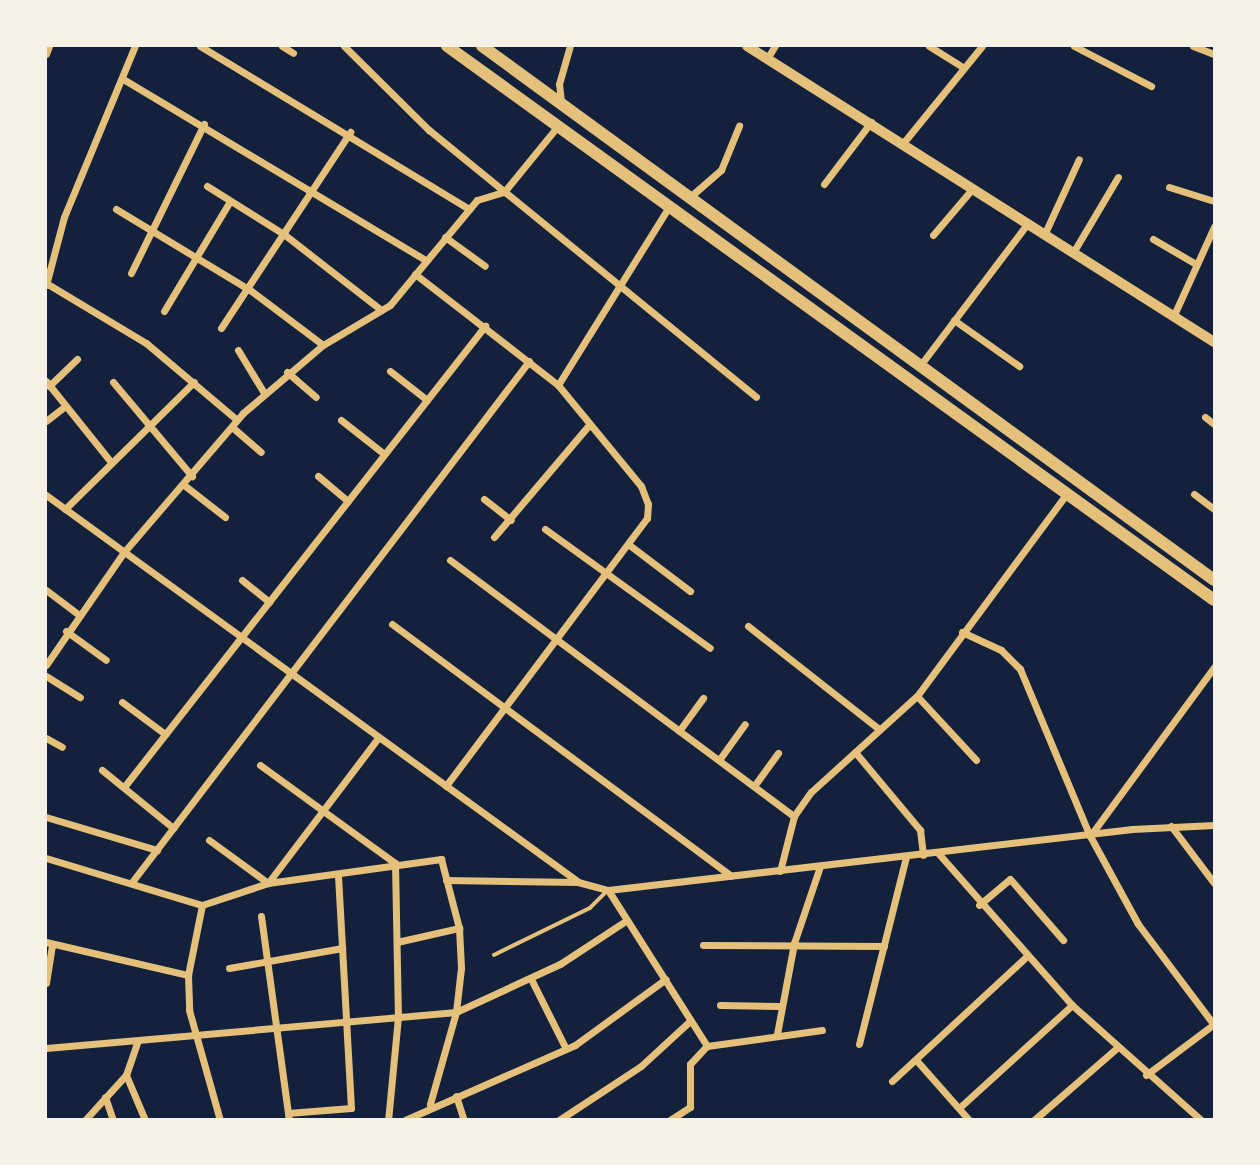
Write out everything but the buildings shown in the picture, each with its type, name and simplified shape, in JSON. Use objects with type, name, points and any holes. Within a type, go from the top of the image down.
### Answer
[{"type":"main road","points":[[447,46],[557,127],[728,246],[1214,600]]},
{"type":"main road","points":[[747,46],[905,142],[1214,342]]},
{"type":"main road","points":[[487,47],[561,105],[771,253],[1214,579]]},
{"type":"main road","points":[[728,246],[738,241],[738,230]]},
{"type":"main road","points":[[760,270],[756,259],[771,253]]},
{"type":"street","points":[[46,54],[49,46]]},
{"type":"street","points":[[135,46],[64,217],[46,284],[146,343],[194,382],[261,452]]},
{"type":"street","points":[[200,46],[349,132],[469,209]]},
{"type":"street","points":[[282,46],[293,53]]},
{"type":"street","points":[[344,46],[429,130],[756,397]]},
{"type":"street","points":[[561,105],[559,84],[570,46]]},
{"type":"street","points":[[768,57],[775,46]]},
{"type":"street","points":[[929,46],[961,66]]},
{"type":"street","points":[[905,142],[961,66],[982,46]]},
{"type":"street","points":[[1193,46],[1210,50]]},
{"type":"street","points":[[1078,47],[1151,86]]},
{"type":"street","points":[[123,79],[315,189],[425,260]]},
{"type":"street","points":[[824,184],[871,122]]},
{"type":"street","points":[[131,273],[204,124]]},
{"type":"street","points":[[691,196],[721,170],[738,126]]},
{"type":"street","points":[[46,665],[77,613],[124,552],[264,393],[323,345],[381,310],[469,209],[504,192],[557,127]]},
{"type":"street","points":[[221,328],[250,290],[349,132]]},
{"type":"street","points":[[1045,233],[1079,159]]},
{"type":"street","points":[[1074,251],[1118,177]]},
{"type":"street","points":[[207,186],[285,235],[381,310]]},
{"type":"street","points":[[1169,187],[1214,201]]},
{"type":"street","points":[[933,235],[974,188]]},
{"type":"street","points":[[164,311],[199,258],[230,201]]},
{"type":"street","points":[[558,385],[670,205]]},
{"type":"street","points":[[116,209],[250,290],[323,345]]},
{"type":"street","points":[[922,363],[1028,223]]},
{"type":"street","points":[[1174,315],[1214,227]]},
{"type":"street","points":[[445,237],[485,266]]},
{"type":"street","points":[[1153,239],[1196,264]]},
{"type":"street","points":[[415,274],[558,385],[648,504],[647,518],[446,786]]},
{"type":"street","points":[[954,320],[1019,366]]},
{"type":"street","points":[[124,787],[485,326]]},
{"type":"street","points":[[238,350],[264,393]]},
{"type":"street","points":[[77,359],[47,384],[111,462]]},
{"type":"street","points":[[132,882],[529,361]]},
{"type":"street","points":[[287,372],[316,397]]},
{"type":"street","points":[[390,372],[427,400]]},
{"type":"street","points":[[113,382],[192,476]]},
{"type":"street","points":[[65,509],[194,382]]},
{"type":"street","points":[[46,421],[65,406]]},
{"type":"street","points":[[1205,417],[1214,424]]},
{"type":"street","points":[[341,420],[384,454]]},
{"type":"street","points":[[494,537],[590,424]]},
{"type":"street","points":[[318,476],[348,501]]},
{"type":"street","points":[[184,485],[225,517]]},
{"type":"street","points":[[780,871],[794,816],[855,752],[917,696],[1067,493]]},
{"type":"street","points":[[1194,494],[1214,509]]},
{"type":"street","points":[[46,495],[579,882]]},
{"type":"street","points":[[484,499],[511,520]]},
{"type":"street","points":[[545,529],[710,648]]},
{"type":"street","points":[[628,544],[690,590]]},
{"type":"street","points":[[450,560],[794,816]]},
{"type":"street","points":[[242,579],[269,602]]},
{"type":"street","points":[[46,590],[77,613]]},
{"type":"street","points":[[392,624],[732,876]]},
{"type":"street","points":[[748,626],[879,729]]},
{"type":"street","points":[[66,631],[106,660]]},
{"type":"street","points":[[962,632],[1001,650],[1020,669],[1090,836],[1138,924],[1214,1025],[1146,1075]]},
{"type":"street","points":[[1090,836],[1214,667]]},
{"type":"street","points":[[46,676],[80,697]]},
{"type":"street","points":[[917,696],[976,760]]},
{"type":"street","points":[[679,731],[703,698]]},
{"type":"street","points":[[122,702],[165,734]]},
{"type":"street","points":[[719,760],[744,724]]},
{"type":"street","points":[[268,883],[379,737]]},
{"type":"street","points":[[46,738],[62,747]]},
{"type":"street","points":[[855,752],[920,830],[923,855]]},
{"type":"street","points":[[754,786],[778,753]]},
{"type":"street","points":[[260,765],[395,863]]},
{"type":"street","points":[[102,770],[173,828]]},
{"type":"street","points":[[46,817],[157,850]]},
{"type":"street","points":[[1171,825],[1214,883]]},
{"type":"street","points":[[446,880],[579,882],[608,890],[1171,825],[1214,825]]},
{"type":"street","points":[[209,840],[268,883]]},
{"type":"street","points":[[938,853],[979,905],[1072,1004],[1146,1075],[1201,1119]]},
{"type":"street","points":[[859,1044],[905,857]]},
{"type":"street","points":[[46,858],[202,905],[268,883],[338,875],[395,863],[441,859],[459,928],[456,1012],[430,1104],[419,1116],[405,1119]]},
{"type":"street","points":[[388,1119],[398,1017],[395,863]]},
{"type":"street","points":[[777,1034],[778,1006],[794,943],[820,866]]},
{"type":"street","points":[[261,916],[281,1028],[288,1116],[351,1108],[338,875]]},
{"type":"street","points":[[979,905],[1010,879],[1063,940]]},
{"type":"street","points":[[608,890],[707,1046]]},
{"type":"street","points":[[202,905],[188,975],[195,1037],[220,1119]]},
{"type":"street","points":[[46,1048],[456,1012],[531,979],[627,920]]},
{"type":"street","points":[[397,942],[459,928]]},
{"type":"street","points":[[46,983],[49,943],[188,975]]},
{"type":"street","points":[[703,945],[794,943],[884,946]]},
{"type":"street","points":[[229,968],[342,948]]},
{"type":"street","points":[[892,1081],[917,1061],[1027,956]]},
{"type":"street","points":[[531,979],[566,1049]]},
{"type":"street","points":[[430,1104],[456,1096],[566,1049],[666,979]]},
{"type":"street","points":[[959,1108],[1072,1004]]},
{"type":"street","points":[[720,1005],[778,1006]]},
{"type":"street","points":[[559,1119],[641,1066],[690,1021]]},
{"type":"street","points":[[670,1119],[690,1107],[690,1064],[707,1046],[777,1034],[822,1030]]},
{"type":"street","points":[[85,1119],[126,1075],[138,1041]]},
{"type":"street","points":[[1034,1119],[1118,1046]]},
{"type":"street","points":[[917,1061],[969,1119]]},
{"type":"street","points":[[126,1075],[145,1119]]},
{"type":"street","points":[[456,1096],[464,1119]]},
{"type":"street","points":[[105,1097],[113,1119]]},
{"type":"lane","points":[[494,955],[590,908],[608,890]]}]
